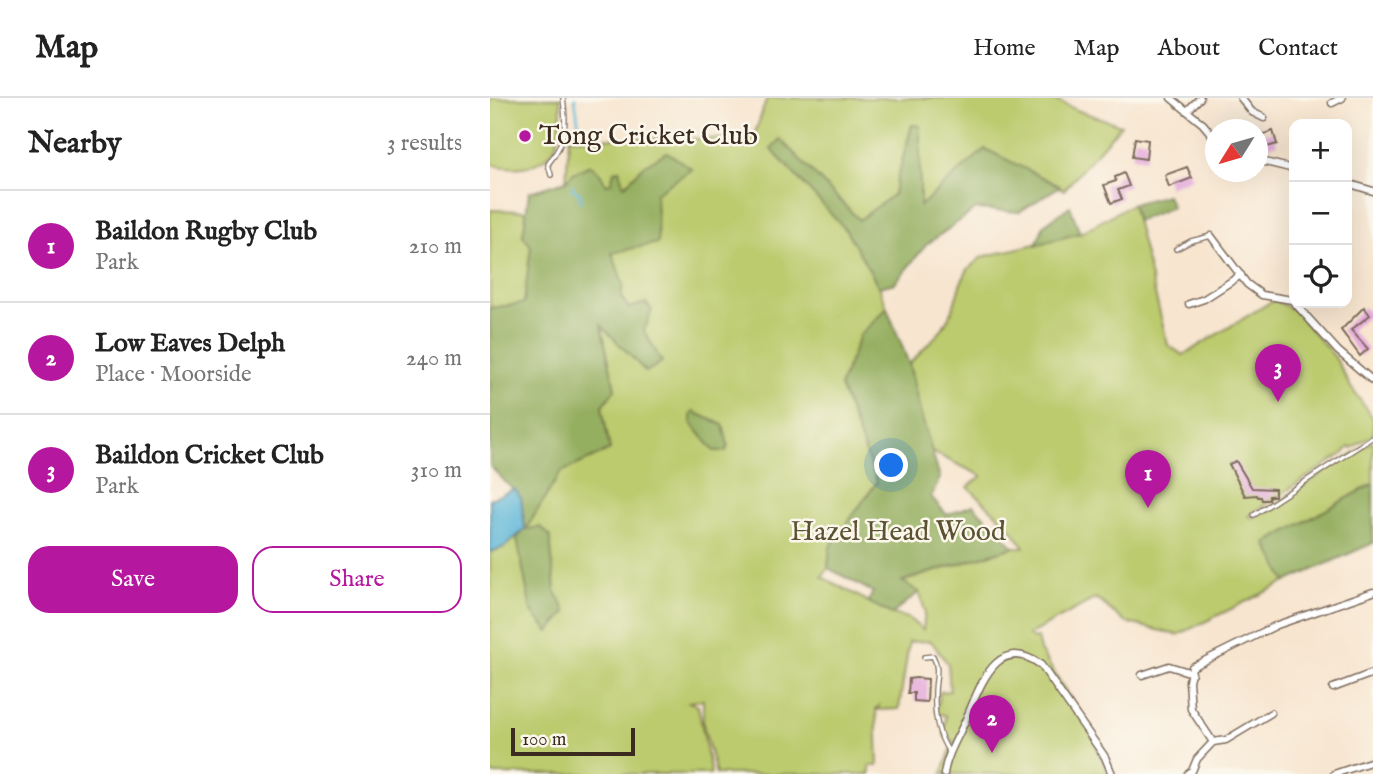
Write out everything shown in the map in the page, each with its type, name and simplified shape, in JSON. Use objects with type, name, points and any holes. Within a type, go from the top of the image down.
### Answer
[{"type":"street","points":[[1171,98],[1205,126]]},
{"type":"street","points":[[1188,110],[1200,98]]},
{"type":"street","points":[[1241,98],[1264,118]]},
{"type":"street","points":[[1332,103],[1342,98]]},
{"type":"street","points":[[1268,163],[1289,168]]},
{"type":"street","points":[[1352,186],[1373,191]]},
{"type":"street","points":[[1211,236],[1248,284],[1262,295],[1292,300],[1338,351],[1373,381]]},
{"type":"street","points":[[1189,304],[1204,299],[1241,275]]},
{"type":"street","points":[[1213,742],[1191,709],[1189,681],[1192,667],[1277,625],[1373,592]]},
{"type":"street","points":[[944,774],[950,753],[982,680],[1002,659],[1016,656],[1028,658],[1041,665],[1105,757],[1112,774]]},
{"type":"street","points":[[1142,675],[1169,666],[1192,673]]},
{"type":"street","points":[[1333,688],[1373,674]]},
{"type":"street","points":[[1191,773],[1197,759],[1213,742],[1226,740],[1271,713]]},
{"type":"street","points":[[1334,774],[1373,761]]},
{"type":"lane","points":[[551,175],[548,163],[562,146],[566,116],[563,98]]},
{"type":"lane","points":[[1176,249],[1191,240],[1211,236]]},
{"type":"lane","points":[[1254,515],[1373,436]]},
{"type":"lane","points":[[924,657],[933,656],[938,665],[935,708],[939,737],[950,753]]},
{"type":"green space","name":"Tong Cricket Club","points":[[490,98],[560,98],[560,132],[552,151],[536,164],[523,167],[497,166],[490,163]]},
{"type":"green space","points":[[767,98],[1050,98],[1121,125],[1064,190],[986,149],[920,206],[920,127],[912,125],[893,195],[859,220],[780,140],[771,149],[847,230],[879,287],[887,308],[860,335],[840,386],[877,482],[830,547],[828,568],[822,577],[892,614],[908,618],[923,630],[925,611],[919,592],[901,582],[1014,547],[1024,547],[1009,526],[968,487],[982,476],[932,452],[909,364],[940,332],[952,312],[968,269],[982,257],[1080,233],[1132,204],[1168,345],[1183,355],[1274,300],[1294,310],[1335,357],[1350,386],[1373,418],[1373,435],[1352,448],[1349,447],[1344,453],[1248,516],[1253,518],[1373,441],[1373,484],[1266,543],[1286,582],[1178,635],[1125,622],[1096,598],[1028,635],[1033,639],[1037,638],[1040,650],[1094,736],[1098,752],[1109,774],[942,774],[954,741],[944,736],[946,716],[936,712],[940,692],[950,691],[948,664],[931,641],[909,642],[899,709],[878,710],[879,706],[876,709],[878,766],[870,766],[870,774],[716,774],[703,724],[703,700],[689,702],[698,706],[711,774],[490,774],[490,552],[504,547],[526,529],[560,472],[610,450],[602,407],[615,389],[601,324],[629,308],[621,297],[623,284],[612,253],[634,177],[624,186],[614,171],[611,183],[606,184],[599,172],[573,173],[566,181],[569,138],[753,139]]},
{"type":"green space","points":[[912,125],[920,126],[920,206],[985,149],[1060,186],[1019,212],[976,209],[926,245],[895,283],[879,287],[846,230],[771,149],[780,139],[859,220],[893,195]]},
{"type":"green space","points":[[667,152],[692,169],[656,193],[658,243],[612,253],[623,284],[621,297],[629,308],[646,303],[652,310],[644,331],[662,362],[646,372],[601,325],[615,389],[602,407],[610,450],[561,472],[526,529],[541,527],[550,536],[555,590],[566,612],[549,632],[531,611],[517,539],[525,529],[521,498],[490,466],[490,308],[524,303],[531,246],[523,236],[529,192],[566,181],[573,173],[590,165],[599,172],[606,184],[611,183],[614,171],[619,170],[624,186],[645,165]]},
{"type":"green space","points":[[1167,195],[1172,207],[1137,221],[1132,204]]},
{"type":"green space","points":[[1070,206],[1080,233],[1036,245],[1044,225]]},
{"type":"green space","points":[[490,210],[527,211],[523,236],[531,246],[524,304],[490,308]]},
{"type":"green space","name":"Hazel Head Wood","points":[[887,308],[909,364],[940,478],[931,497],[947,515],[973,505],[1014,547],[902,581],[919,592],[892,614],[868,602],[873,592],[828,568],[830,547],[877,482],[840,386],[860,335]]},
{"type":"green space","points":[[694,412],[723,425],[728,445],[726,451],[714,451],[691,423],[691,414]]},
{"type":"green space","points":[[1373,484],[1373,543],[1286,582],[1266,543]]},
{"type":"water","points":[[515,489],[521,498],[525,529],[504,547],[490,552],[490,499]]},
{"type":"building","points":[[1273,131],[1277,144],[1268,147],[1268,133]]},
{"type":"building","points":[[1135,138],[1148,140],[1146,159],[1132,157]]},
{"type":"building","points":[[1187,167],[1192,178],[1169,187],[1165,175]]},
{"type":"building","points":[[1124,173],[1129,186],[1118,190],[1122,199],[1111,203],[1104,185],[1116,181],[1115,177]]},
{"type":"building","points":[[1364,307],[1370,315],[1351,330],[1368,349],[1360,356],[1341,330]]},
{"type":"building","points":[[1236,461],[1252,488],[1275,489],[1275,496],[1262,500],[1257,495],[1245,496],[1229,464]]},
{"type":"building","points":[[909,679],[928,679],[927,702],[914,701],[914,693],[908,693]]},
{"type":"waterway","points":[[575,98],[579,128]]},
{"type":"waterway","points":[[573,185],[572,189],[580,193],[581,202]]},
{"type":"place","name":"Tong Cricket Club","points":[[525,136]]},
{"type":"place","name":"Baildon Cricket Club","points":[[1278,402]]},
{"type":"place","name":"Baildon Rugby Club","points":[[1148,508]]},
{"type":"place","name":"Low Eaves Delph","points":[[992,753]]}]
